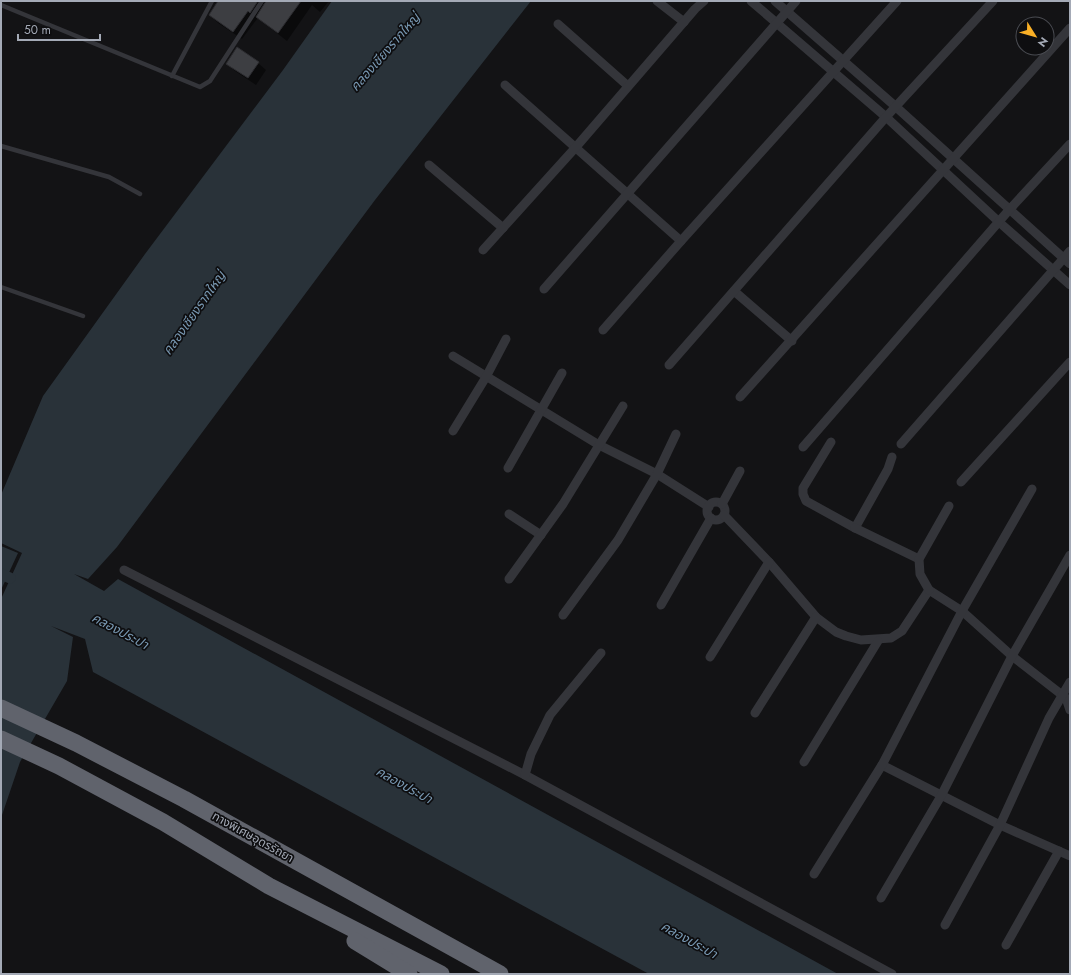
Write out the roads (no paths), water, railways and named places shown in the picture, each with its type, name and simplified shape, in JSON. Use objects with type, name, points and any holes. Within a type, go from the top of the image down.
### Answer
[{"type":"highway","name":"ทางพิเศษอุดรรัถยา","points":[[1,708],[76,743],[184,799],[500,974]]},
{"type":"highway","points":[[1,739],[59,766],[163,822],[269,886],[409,974]]},
{"type":"highway","points":[[269,886],[441,974]]},
{"type":"street","points":[[657,1],[684,22]]},
{"type":"street","points":[[483,250],[704,1]]},
{"type":"street","points":[[751,1],[886,116],[999,222],[1070,285]]},
{"type":"street","points":[[775,1],[896,106],[1067,262]]},
{"type":"street","points":[[544,289],[778,24],[796,1]]},
{"type":"street","points":[[603,330],[897,1]]},
{"type":"street","points":[[669,365],[886,116],[993,1]]},
{"type":"street","points":[[558,24],[628,86]]},
{"type":"street","points":[[740,397],[792,341],[1070,28]]},
{"type":"street","points":[[505,85],[681,241]]},
{"type":"street","points":[[803,447],[1009,210],[1070,144]]},
{"type":"street","points":[[430,165],[503,228]]},
{"type":"street","points":[[901,444],[1053,270],[1067,262],[1070,251]]},
{"type":"street","points":[[734,291],[792,341]]},
{"type":"street","points":[[453,431],[486,377],[506,338]]},
{"type":"street","points":[[453,356],[599,445],[657,474],[709,507]]},
{"type":"street","points":[[961,482],[1070,362]]},
{"type":"street","points":[[508,468],[562,373]]},
{"type":"street","points":[[509,580],[563,504],[623,406]]},
{"type":"street","points":[[562,614],[618,540],[657,474],[676,434]]},
{"type":"street","points":[[831,442],[803,488],[803,494],[806,501],[855,528],[919,558]]},
{"type":"street","points":[[855,528],[888,470],[892,457]]},
{"type":"street","points":[[722,504],[740,471]]},
{"type":"street","points":[[814,874],[882,765],[962,611],[1032,489]]},
{"type":"street","points":[[716,502],[722,504],[725,509],[724,515],[717,520],[711,518],[708,513],[709,507],[716,502]]},
{"type":"street","points":[[949,506],[919,558],[920,574],[929,590],[962,611],[1012,656],[1066,697],[1070,710]]},
{"type":"street","points":[[509,514],[541,535]]},
{"type":"street","points":[[724,515],[816,617],[836,632],[846,636],[861,640],[891,638],[902,631],[929,590]]},
{"type":"street","points":[[661,605],[711,518]]},
{"type":"street","points":[[881,898],[941,796],[1012,656],[1070,555]]},
{"type":"street","points":[[710,657],[768,562]]},
{"type":"street","points":[[124,570],[525,775],[892,974]]},
{"type":"street","points":[[755,713],[816,617]]},
{"type":"street","points":[[804,762],[878,640]]},
{"type":"street","points":[[525,775],[531,754],[550,715],[601,653]]},
{"type":"street","points":[[944,925],[1000,825],[1066,697],[1070,682]]},
{"type":"street","points":[[882,765],[1000,825],[1070,856]]},
{"type":"street","points":[[1006,945],[1059,851]]},
{"type":"lane","points":[[172,76],[212,1]]},
{"type":"lane","points":[[1,5],[200,87],[206,84],[262,1]]},
{"type":"lane","points":[[1,146],[109,177],[140,194]]},
{"type":"lane","points":[[1,287],[83,316]]},
{"type":"water","name":"คลองเชียงรากใหญ่","points":[[332,1],[531,1],[375,200],[117,547],[88,579],[74,574],[104,591],[118,579],[838,974],[649,974],[93,672],[85,639],[51,626],[73,637],[67,681],[20,762],[1,818],[1,599],[22,553],[1,543],[1,495],[43,396],[145,254],[283,70]]},
{"type":"water","points":[[1,546],[18,553],[1,590]]},
{"type":"waterway","name":"คลองประปา","points":[[1,574],[10,578]]}]
